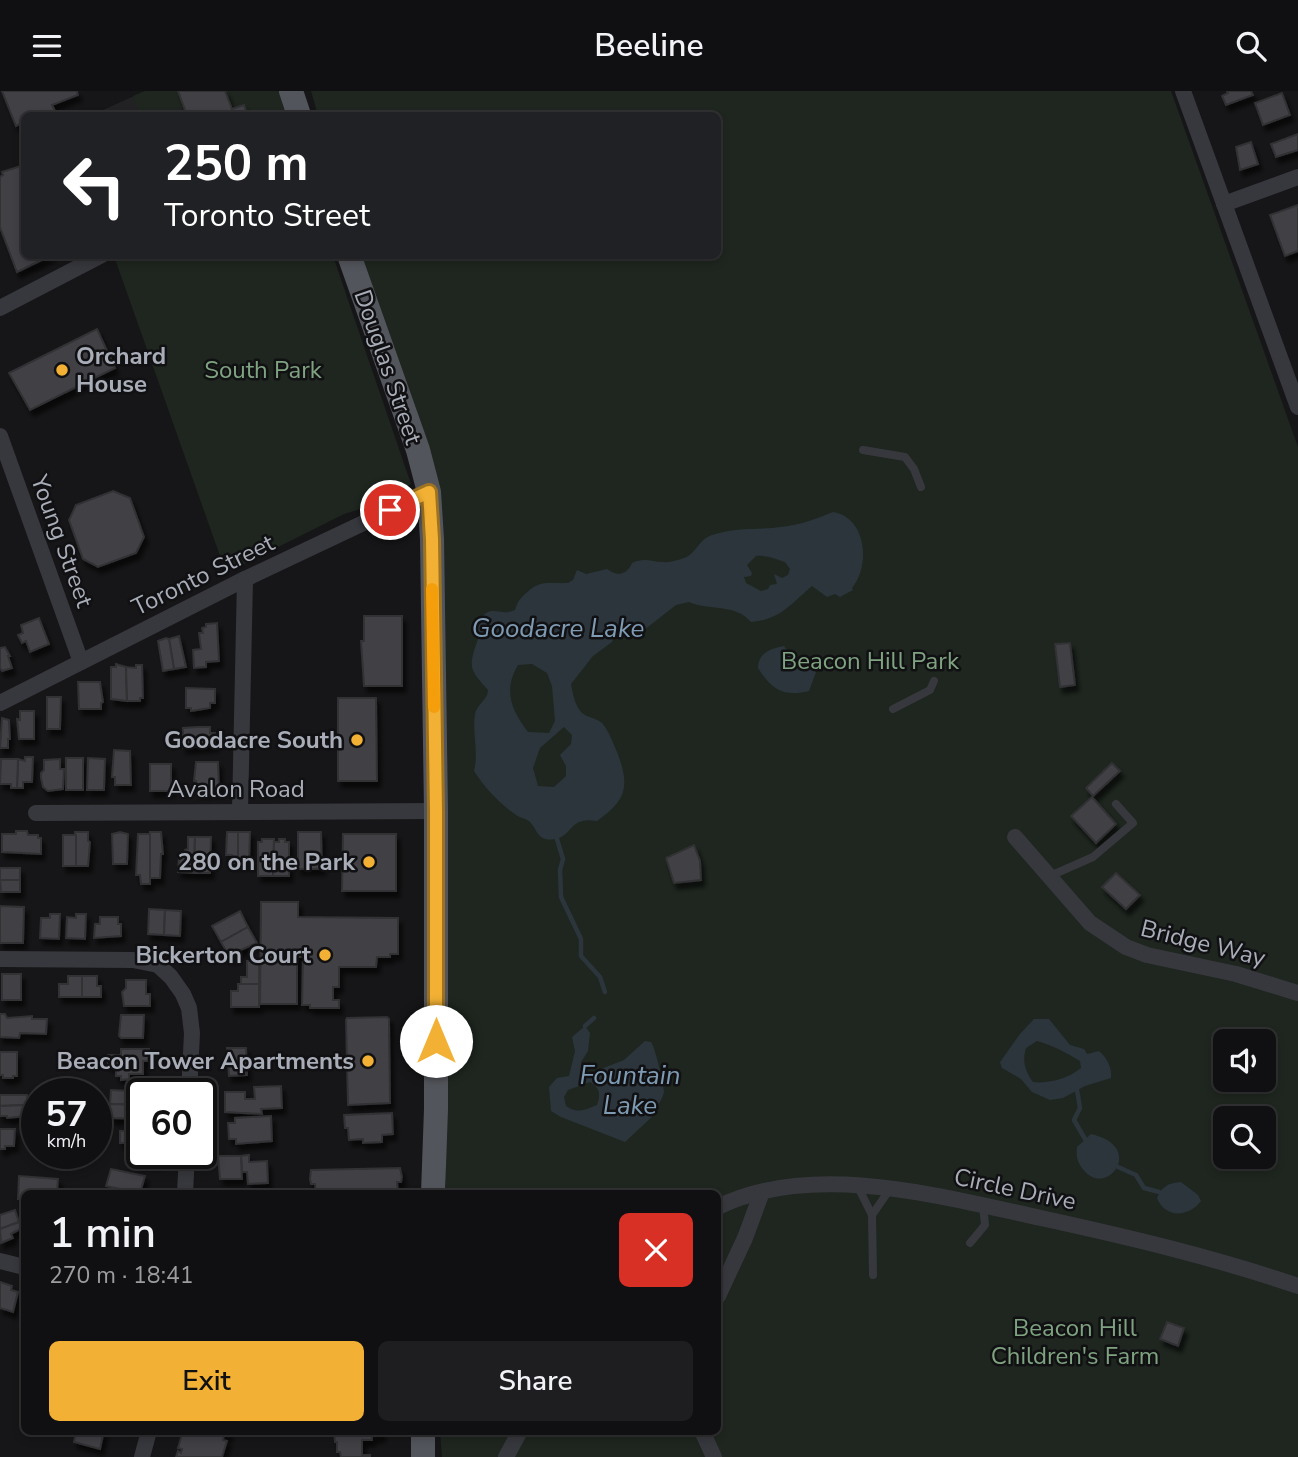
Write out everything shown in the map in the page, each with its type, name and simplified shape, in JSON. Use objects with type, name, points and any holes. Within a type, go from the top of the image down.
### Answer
[{"type":"main road","points":[[291,91],[298,112]]},
{"type":"main road","name":"Douglas Street","points":[[350,259],[418,450],[429,492],[436,811],[436,1109],[433,1190]]},
{"type":"main road","points":[[423,1435],[423,1457]]},
{"type":"street","points":[[1183,91],[1293,380],[1298,407]]},
{"type":"street","points":[[1224,204],[1298,177]]},
{"type":"street","points":[[0,308],[94,259]]},
{"type":"street","name":"Young Street","points":[[0,436],[81,662]]},
{"type":"street","name":"Toronto Street","points":[[0,703],[244,579],[429,492]]},
{"type":"street","points":[[240,811],[244,579]]},
{"type":"street","name":"Avalon Road","points":[[36,813],[436,811]]},
{"type":"street","name":"Bridge Way","points":[[1015,837],[1090,923],[1126,947],[1147,955],[1236,974],[1298,993]]},
{"type":"street","points":[[0,959],[133,960],[158,965],[171,977],[189,1008],[192,1033],[190,1078]]},
{"type":"street","points":[[186,1190],[187,1169]]},
{"type":"street","name":"Circle Drive","points":[[721,1205],[733,1199],[762,1192],[806,1185],[857,1185],[890,1189],[983,1205],[1179,1249],[1298,1286]]},
{"type":"street","points":[[721,1290],[745,1238],[762,1192]]},
{"type":"street","points":[[0,1261],[21,1266]]},
{"type":"street","points":[[142,1457],[148,1435]]},
{"type":"street","points":[[704,1435],[715,1457]]},
{"type":"lane","points":[[863,450],[905,457],[921,487]]},
{"type":"lane","points":[[893,709],[930,690],[933,681]]},
{"type":"lane","points":[[1050,876],[1093,857],[1133,823],[1116,804]]},
{"type":"lane","points":[[857,1185],[872,1215],[873,1275]]},
{"type":"lane","points":[[872,1215],[890,1189]]},
{"type":"lane","points":[[970,1243],[985,1225],[983,1205]]},
{"type":"shaded area","points":[[145,91],[272,91],[280,112],[99,112]]},
{"type":"green space","points":[[145,91],[178,91],[184,107],[168,112],[140,112],[133,96]]},
{"type":"green space","points":[[225,91],[280,91],[286,112],[246,112],[243,105],[232,109]]},
{"type":"green space","name":"Beacon Hill Park","points":[[311,91],[1171,91],[1298,447],[1298,1457],[442,1457],[440,1435],[721,1435],[721,1190],[446,1190],[440,535],[363,259],[721,259],[721,112],[317,112]]},
{"type":"green space","name":"South Park","points":[[115,259],[334,259],[411,484],[226,573]]},
{"type":"water","name":"Goodacre Lake","points":[[833,512],[853,523],[862,543],[862,567],[853,590],[840,597],[835,594],[827,597],[812,586],[778,614],[751,622],[745,616],[730,610],[689,602],[676,605],[644,630],[635,630],[628,625],[618,627],[612,642],[593,656],[571,684],[574,698],[583,714],[604,726],[624,774],[620,799],[597,821],[581,821],[561,837],[545,839],[530,822],[498,800],[474,771],[474,721],[476,711],[488,690],[473,671],[472,660],[479,636],[474,625],[486,613],[515,610],[517,603],[530,590],[544,583],[568,583],[573,580],[577,570],[586,574],[607,569],[621,573],[637,561],[668,562],[684,558],[708,537],[721,532],[788,526]],"holes":[[[756,556],[785,562],[790,569],[788,575],[782,578],[774,574],[777,584],[761,591],[746,583],[744,577],[751,576],[752,573],[747,565]],[[532,664],[547,673],[552,686],[555,721],[549,733],[528,732],[513,708],[510,691],[513,674],[518,665]],[[564,727],[572,735],[571,744],[560,755],[566,766],[566,776],[554,787],[538,786],[533,768],[540,748]]]},
{"type":"water","points":[[784,646],[789,653],[807,660],[813,666],[816,672],[809,691],[792,693],[779,690],[768,682],[758,668],[766,652]]},
{"type":"water","points":[[1034,1019],[1049,1019],[1070,1045],[1084,1049],[1087,1054],[1099,1051],[1108,1063],[1111,1078],[1085,1086],[1063,1098],[1050,1100],[1032,1092],[1021,1079],[1002,1068],[1000,1062]],"holes":[[[1037,1041],[1080,1061],[1081,1068],[1058,1079],[1033,1082],[1025,1066],[1024,1057],[1026,1048]]]},
{"type":"water","name":"Fountain Lake","points":[[585,1026],[590,1033],[588,1051],[581,1062],[582,1067],[593,1076],[601,1069],[624,1060],[645,1041],[653,1045],[664,1088],[663,1095],[656,1113],[625,1142],[551,1111],[549,1087],[557,1078],[569,1076],[575,1051],[572,1037]],"holes":[[[590,1082],[599,1092],[597,1105],[577,1111],[566,1106],[564,1097],[568,1090]]]},
{"type":"water","points":[[1091,1134],[1108,1141],[1117,1149],[1117,1168],[1110,1175],[1091,1177],[1079,1163],[1077,1147]]},
{"type":"water","points":[[1181,1182],[1198,1195],[1201,1201],[1190,1211],[1171,1212],[1161,1205],[1157,1198],[1166,1186]]},
{"type":"building","points":[[2,91],[77,91],[78,95],[52,105],[55,111],[21,112],[21,124],[16,126]]},
{"type":"building","points":[[178,91],[225,91],[232,109],[244,105],[246,112],[186,112]]},
{"type":"building","points":[[1227,91],[1251,91],[1253,95],[1226,105],[1222,96],[1228,93]]},
{"type":"building","points":[[1282,93],[1290,115],[1263,125],[1255,103]]},
{"type":"building","points":[[1298,134],[1298,150],[1276,157],[1271,144]]},
{"type":"building","points":[[1251,142],[1258,164],[1240,170],[1236,147]]},
{"type":"building","points":[[21,166],[21,259],[44,259],[17,272],[0,227],[2,172]]},
{"type":"building","points":[[1298,205],[1298,251],[1285,256],[1270,215]]},
{"type":"building","name":"Orchard House","points":[[97,329],[115,368],[30,410],[9,373]]},
{"type":"building","points":[[113,491],[130,498],[144,537],[136,553],[98,567],[83,559],[69,520],[76,505]]},
{"type":"building","points":[[364,616],[402,616],[402,686],[364,686],[361,641],[364,641]]},
{"type":"building","points":[[39,618],[49,644],[30,652],[26,641],[22,643],[18,635],[23,633],[21,625]]},
{"type":"building","points":[[217,623],[219,661],[206,662],[206,667],[194,668],[193,650],[201,649],[199,633],[203,633],[202,628],[206,627],[206,624]]},
{"type":"building","points":[[179,636],[186,667],[174,669],[169,639]]},
{"type":"building","points":[[169,639],[174,669],[163,671],[158,641]]},
{"type":"building","points":[[1070,643],[1075,685],[1060,687],[1055,644]]},
{"type":"building","points":[[5,647],[12,668],[2,671],[0,648]]},
{"type":"building","points":[[116,664],[126,667],[127,701],[111,699],[111,667],[116,667]]},
{"type":"building","points":[[136,665],[142,665],[143,698],[140,698],[140,701],[127,701],[126,667],[136,668]]},
{"type":"building","points":[[78,682],[100,682],[103,702],[101,709],[79,709]]},
{"type":"building","points":[[186,688],[215,689],[215,703],[210,703],[210,708],[191,711],[191,708],[186,708]]},
{"type":"building","points":[[47,697],[61,697],[60,729],[47,729]]},
{"type":"building","name":"Goodacre South","points":[[338,698],[376,698],[377,781],[338,781]]},
{"type":"building","points":[[20,711],[34,711],[34,739],[19,739],[17,719],[20,720]]},
{"type":"building","points":[[2,718],[9,720],[8,748],[0,748]]},
{"type":"building","points":[[210,727],[210,733],[215,733],[215,745],[183,748],[183,728]]},
{"type":"building","points":[[114,750],[130,751],[131,785],[115,785],[115,777],[112,777]]},
{"type":"building","points":[[25,757],[33,757],[32,782],[23,782],[23,788],[17,788],[18,759],[25,761]]},
{"type":"building","points":[[66,758],[83,758],[83,790],[66,790]]},
{"type":"building","points":[[88,758],[105,759],[104,790],[87,790]]},
{"type":"building","points":[[1,759],[18,759],[17,788],[11,788],[11,784],[0,784]]},
{"type":"building","points":[[60,759],[60,769],[64,769],[63,789],[48,791],[43,787],[41,778],[44,760]]},
{"type":"building","points":[[196,762],[218,762],[219,791],[197,792],[194,781]]},
{"type":"building","points":[[1112,763],[1120,771],[1093,796],[1086,788]]},
{"type":"building","points":[[150,764],[171,764],[171,791],[150,791]]},
{"type":"building","points":[[1092,797],[1116,824],[1096,843],[1071,816]]},
{"type":"building","points":[[16,831],[38,835],[38,838],[41,838],[41,854],[2,852],[2,834],[16,834]]},
{"type":"building","points":[[75,832],[88,832],[88,866],[76,866]]},
{"type":"building","points":[[150,832],[161,832],[163,854],[160,878],[150,878]]},
{"type":"building","points":[[227,832],[238,832],[238,863],[232,863],[232,855],[226,855]]},
{"type":"building","points":[[238,832],[250,832],[249,863],[238,863]]},
{"type":"building","points":[[298,832],[321,832],[322,869],[298,869]]},
{"type":"building","points":[[112,834],[128,834],[127,864],[113,864]]},
{"type":"building","points":[[138,834],[150,834],[150,884],[141,884],[140,875],[136,875]]},
{"type":"building","name":"280 on the Park","points":[[343,834],[396,834],[396,891],[342,891]]},
{"type":"building","points":[[63,835],[76,835],[76,866],[63,866]]},
{"type":"building","points":[[188,837],[195,837],[194,873],[178,872],[179,857],[185,857],[185,850],[188,849]]},
{"type":"building","points":[[195,837],[211,837],[210,873],[194,873]]},
{"type":"building","points":[[262,839],[274,839],[273,876],[258,876],[258,842],[262,842]]},
{"type":"building","points":[[279,839],[289,842],[289,876],[273,876],[274,842],[279,842]]},
{"type":"building","points":[[694,845],[700,861],[701,880],[674,883],[666,858]]},
{"type":"building","points":[[0,868],[20,868],[20,880],[0,880]]},
{"type":"building","points":[[1116,873],[1140,895],[1126,909],[1102,887]]},
{"type":"building","points":[[0,880],[20,880],[20,892],[1,892]]},
{"type":"building","name":"Bickerton Court","points":[[261,902],[298,902],[298,917],[398,918],[398,954],[377,957],[376,967],[339,967],[339,987],[333,987],[333,1000],[339,1000],[339,1008],[310,1008],[310,1005],[302,1005],[303,957],[297,957],[297,1004],[260,1004]]},
{"type":"building","points":[[0,906],[24,907],[23,943],[0,943]]},
{"type":"building","points":[[149,909],[165,910],[164,935],[148,934]]},
{"type":"building","points":[[165,910],[181,911],[180,936],[164,935]]},
{"type":"building","points":[[240,911],[248,927],[221,942],[212,926]]},
{"type":"building","points":[[50,914],[60,914],[59,939],[40,938],[41,918],[50,918]]},
{"type":"building","points":[[76,914],[86,914],[85,939],[66,938],[67,917],[76,918]]},
{"type":"building","points":[[100,917],[118,917],[121,936],[94,938],[95,924],[100,924]]},
{"type":"building","points":[[248,927],[257,943],[236,952],[237,954],[230,958],[221,942]]},
{"type":"building","points":[[247,961],[259,961],[259,984],[241,984],[241,977],[247,977]]},
{"type":"building","points":[[2,974],[21,974],[21,1000],[2,1000]]},
{"type":"building","points":[[68,976],[82,976],[82,997],[59,997],[59,984],[68,984]]},
{"type":"building","points":[[82,976],[97,976],[101,997],[82,997]]},
{"type":"building","points":[[126,980],[146,980],[146,994],[150,994],[150,1006],[124,1006],[122,992],[126,988]]},
{"type":"building","points":[[238,984],[259,984],[259,1007],[231,1007],[231,991],[238,991]]},
{"type":"building","points":[[0,1014],[5,1014],[7,1018],[32,1016],[32,1019],[47,1019],[46,1034],[20,1033],[19,1038],[0,1037]]},
{"type":"building","points":[[121,1015],[144,1015],[143,1038],[119,1036]]},
{"type":"building","name":"Beacon Tower Apartments","points":[[387,1017],[390,1103],[348,1105],[346,1020]]},
{"type":"building","points":[[227,1048],[246,1048],[247,1075],[229,1076]]},
{"type":"building","points":[[121,1049],[149,1049],[148,1061],[143,1061],[143,1074],[129,1074],[129,1078],[121,1080],[121,1076],[116,1076],[116,1065],[108,1065],[108,1055],[121,1055]]},
{"type":"building","points":[[0,1052],[17,1052],[17,1076],[3,1078],[3,1075],[0,1075]]},
{"type":"building","points":[[281,1086],[282,1108],[261,1109],[262,1114],[225,1112],[225,1092],[245,1092],[245,1099],[255,1099],[254,1087]]},
{"type":"building","points":[[112,1090],[126,1091],[126,1104],[112,1104]]},
{"type":"building","points":[[0,1095],[21,1095],[21,1105],[0,1106]]},
{"type":"building","points":[[112,1104],[126,1104],[126,1118],[112,1118]]},
{"type":"building","points":[[21,1105],[21,1117],[0,1116],[0,1106]]},
{"type":"building","points":[[392,1113],[393,1134],[382,1135],[382,1142],[363,1143],[363,1139],[349,1140],[344,1115]]},
{"type":"building","points":[[271,1116],[272,1141],[236,1144],[236,1139],[229,1139],[228,1123],[235,1123],[235,1118]]},
{"type":"building","points":[[0,1129],[15,1129],[14,1146],[0,1149]]},
{"type":"building","points":[[120,1131],[126,1131],[126,1143],[120,1143]]},
{"type":"building","points":[[249,1155],[249,1162],[267,1161],[268,1183],[248,1184],[247,1172],[242,1172],[241,1156]]},
{"type":"building","points":[[218,1156],[241,1156],[242,1179],[220,1179]]},
{"type":"building","points":[[400,1168],[402,1177],[401,1182],[397,1182],[398,1190],[316,1190],[315,1184],[311,1184],[311,1170]]},
{"type":"building","points":[[111,1169],[145,1176],[141,1190],[106,1186]]},
{"type":"building","points":[[19,1176],[58,1179],[57,1190],[21,1190],[21,1199],[18,1199]]},
{"type":"building","points":[[15,1210],[19,1222],[0,1229],[0,1215]]},
{"type":"building","points":[[19,1222],[21,1226],[11,1234],[13,1238],[1,1243],[0,1229]]},
{"type":"building","points":[[0,1282],[12,1286],[11,1290],[18,1292],[13,1312],[0,1308]]},
{"type":"building","points":[[1167,1322],[1184,1328],[1178,1346],[1160,1339]]},
{"type":"building","points":[[75,1435],[103,1435],[100,1449],[74,1442]]},
{"type":"building","points":[[182,1435],[224,1435],[223,1440],[227,1441],[222,1457],[176,1457],[182,1449],[178,1448]]},
{"type":"building","points":[[334,1435],[381,1435],[372,1436],[372,1440],[362,1440],[362,1455],[370,1457],[341,1457]]},
{"type":"waterway","points":[[557,839],[563,859],[560,870],[561,897],[581,939],[581,956],[600,977],[605,992]]},
{"type":"waterway","points":[[585,1026],[594,1018]]},
{"type":"waterway","points":[[1077,1090],[1080,1108],[1074,1120],[1085,1139]]},
{"type":"waterway","points":[[1118,1167],[1136,1175],[1144,1188],[1159,1192]]},
{"type":"slow traffic","points":[[432,589],[434,707]]},
{"type":"place","name":"Orchard House","points":[[62,370]]},
{"type":"place","name":"Goodacre South","points":[[357,740]]},
{"type":"place","name":"280 on the Park","points":[[369,862]]},
{"type":"place","name":"Bickerton Court","points":[[325,955]]},
{"type":"place","name":"Beacon Tower Apartments","points":[[368,1061]]},
{"type":"route","points":[[390,510],[429,492],[436,811],[436,1041]]},
{"type":"park label","name":"Beacon Hill Children's Farm","points":[[1075,1342]]}]
